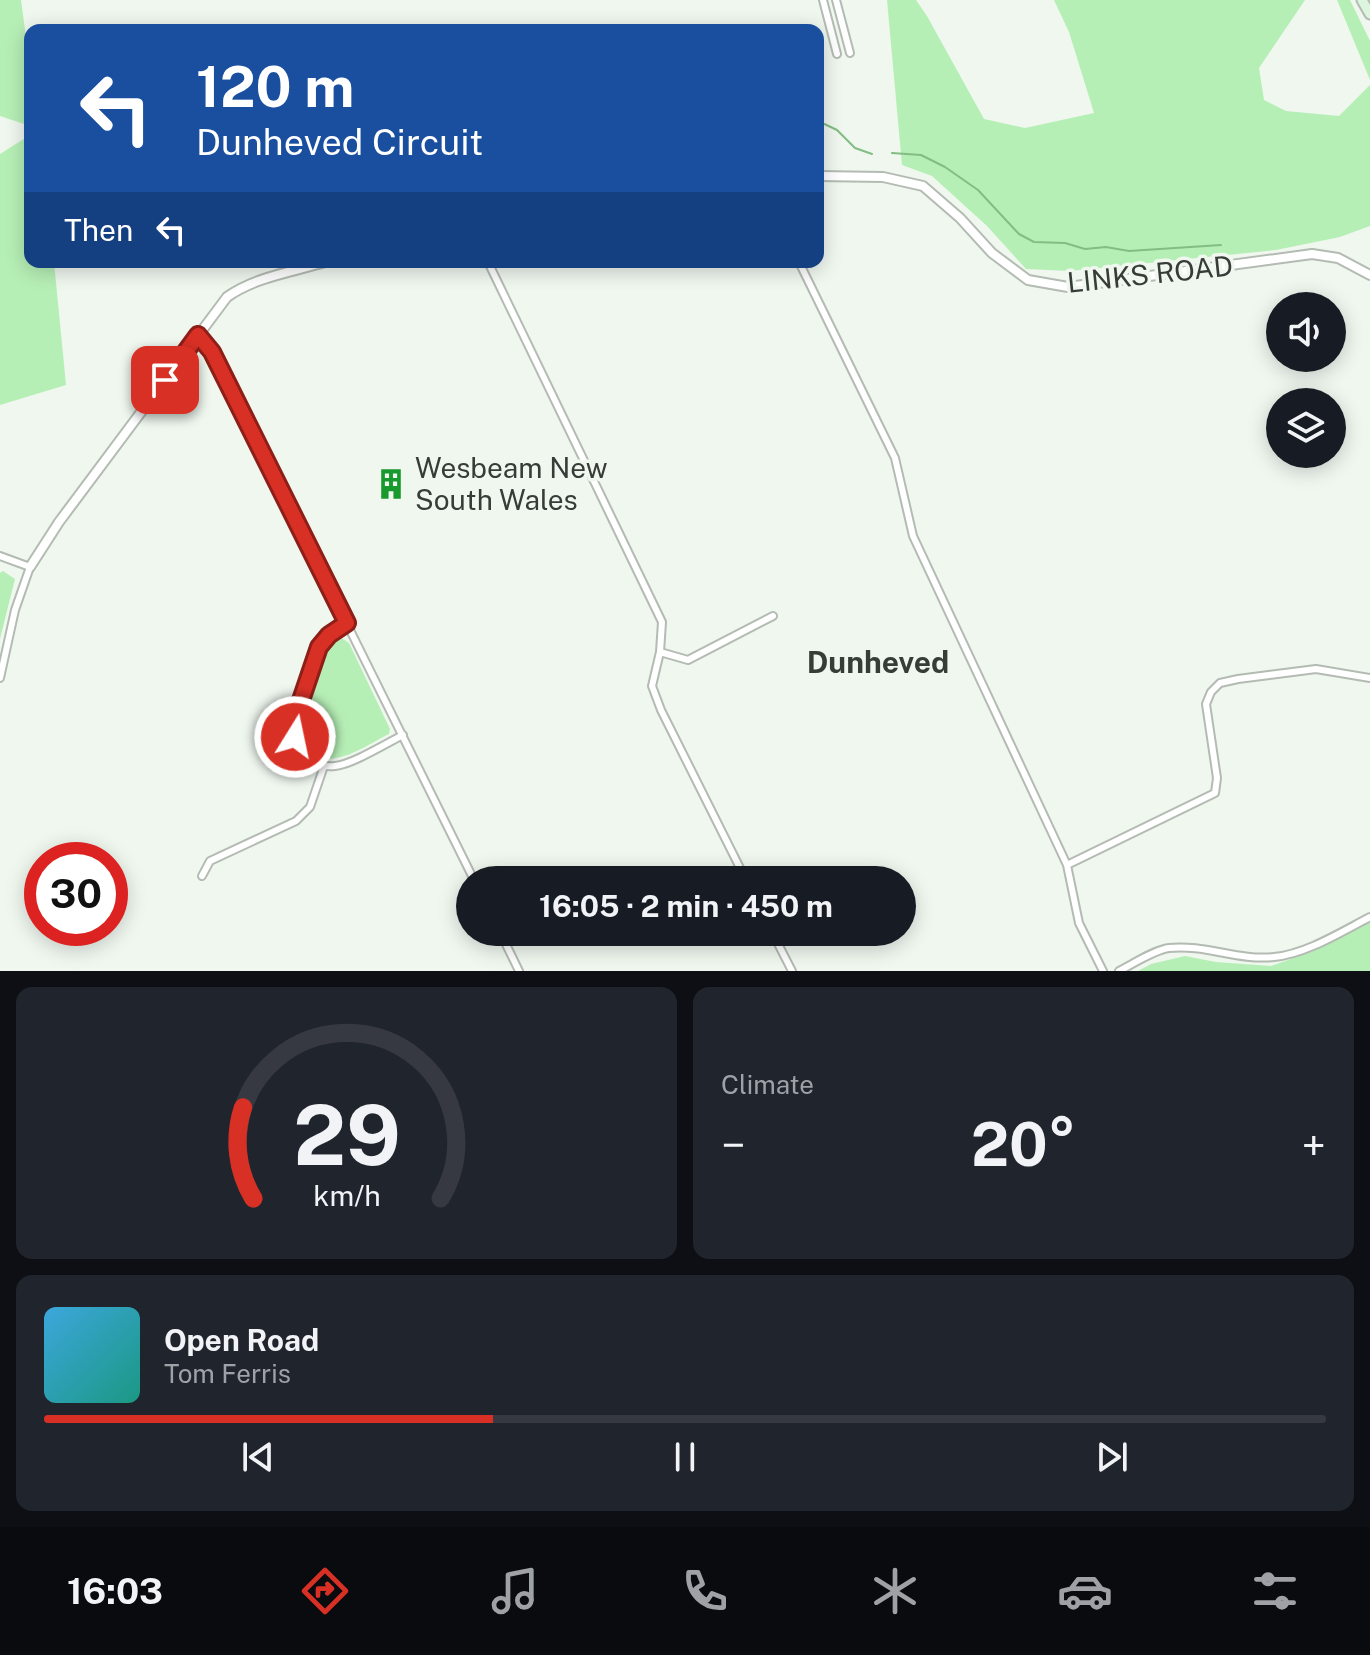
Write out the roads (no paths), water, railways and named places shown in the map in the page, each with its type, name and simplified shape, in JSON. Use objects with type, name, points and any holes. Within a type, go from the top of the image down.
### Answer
[{"type":"main road","points":[[1362,0],[1370,14]]},
{"type":"street","points":[[823,0],[837,54]]},
{"type":"street","points":[[836,0],[850,53]]},
{"type":"street","name":"LINKS ROAD","points":[[824,176],[883,177],[923,186],[960,218],[992,253],[1028,280],[1068,287],[1312,254],[1338,258],[1370,275]]},
{"type":"street","points":[[0,678],[15,610],[30,567],[59,522],[198,335],[227,297],[241,287],[305,268]]},
{"type":"street","points":[[491,268],[662,622],[660,652],[652,686],[739,866]]},
{"type":"street","points":[[802,268],[895,458],[913,536],[1067,865],[1079,923],[1103,971]]},
{"type":"street","points":[[198,335],[212,352],[467,866]]},
{"type":"street","points":[[0,556],[30,567]]},
{"type":"street","points":[[660,652],[688,660],[773,616]]},
{"type":"street","points":[[347,623],[329,635],[319,647],[295,718],[295,737],[301,751],[324,766],[343,765],[403,735]]},
{"type":"street","points":[[1067,865],[1215,793],[1217,778],[1206,704],[1211,692],[1220,683],[1316,669],[1370,678]]},
{"type":"street","points":[[202,876],[210,861],[296,821],[310,807],[324,766]]},
{"type":"street","points":[[1119,971],[1166,948],[1191,947],[1248,957],[1275,957],[1314,946],[1370,917]]},
{"type":"street","points":[[507,946],[519,971]]},
{"type":"street","points":[[779,946],[792,971]]},
{"type":"waterway","points":[[824,124],[837,130],[855,148],[872,154]]},
{"type":"waterway","points":[[892,153],[921,155],[945,167],[978,190],[1019,234],[1034,242],[1129,251],[1221,245]]},
{"type":"place","name":"Wesbeam New South Wales","points":[[391,484]]},
{"type":"district","name":"Dunheved","points":[[878,663]]}]
